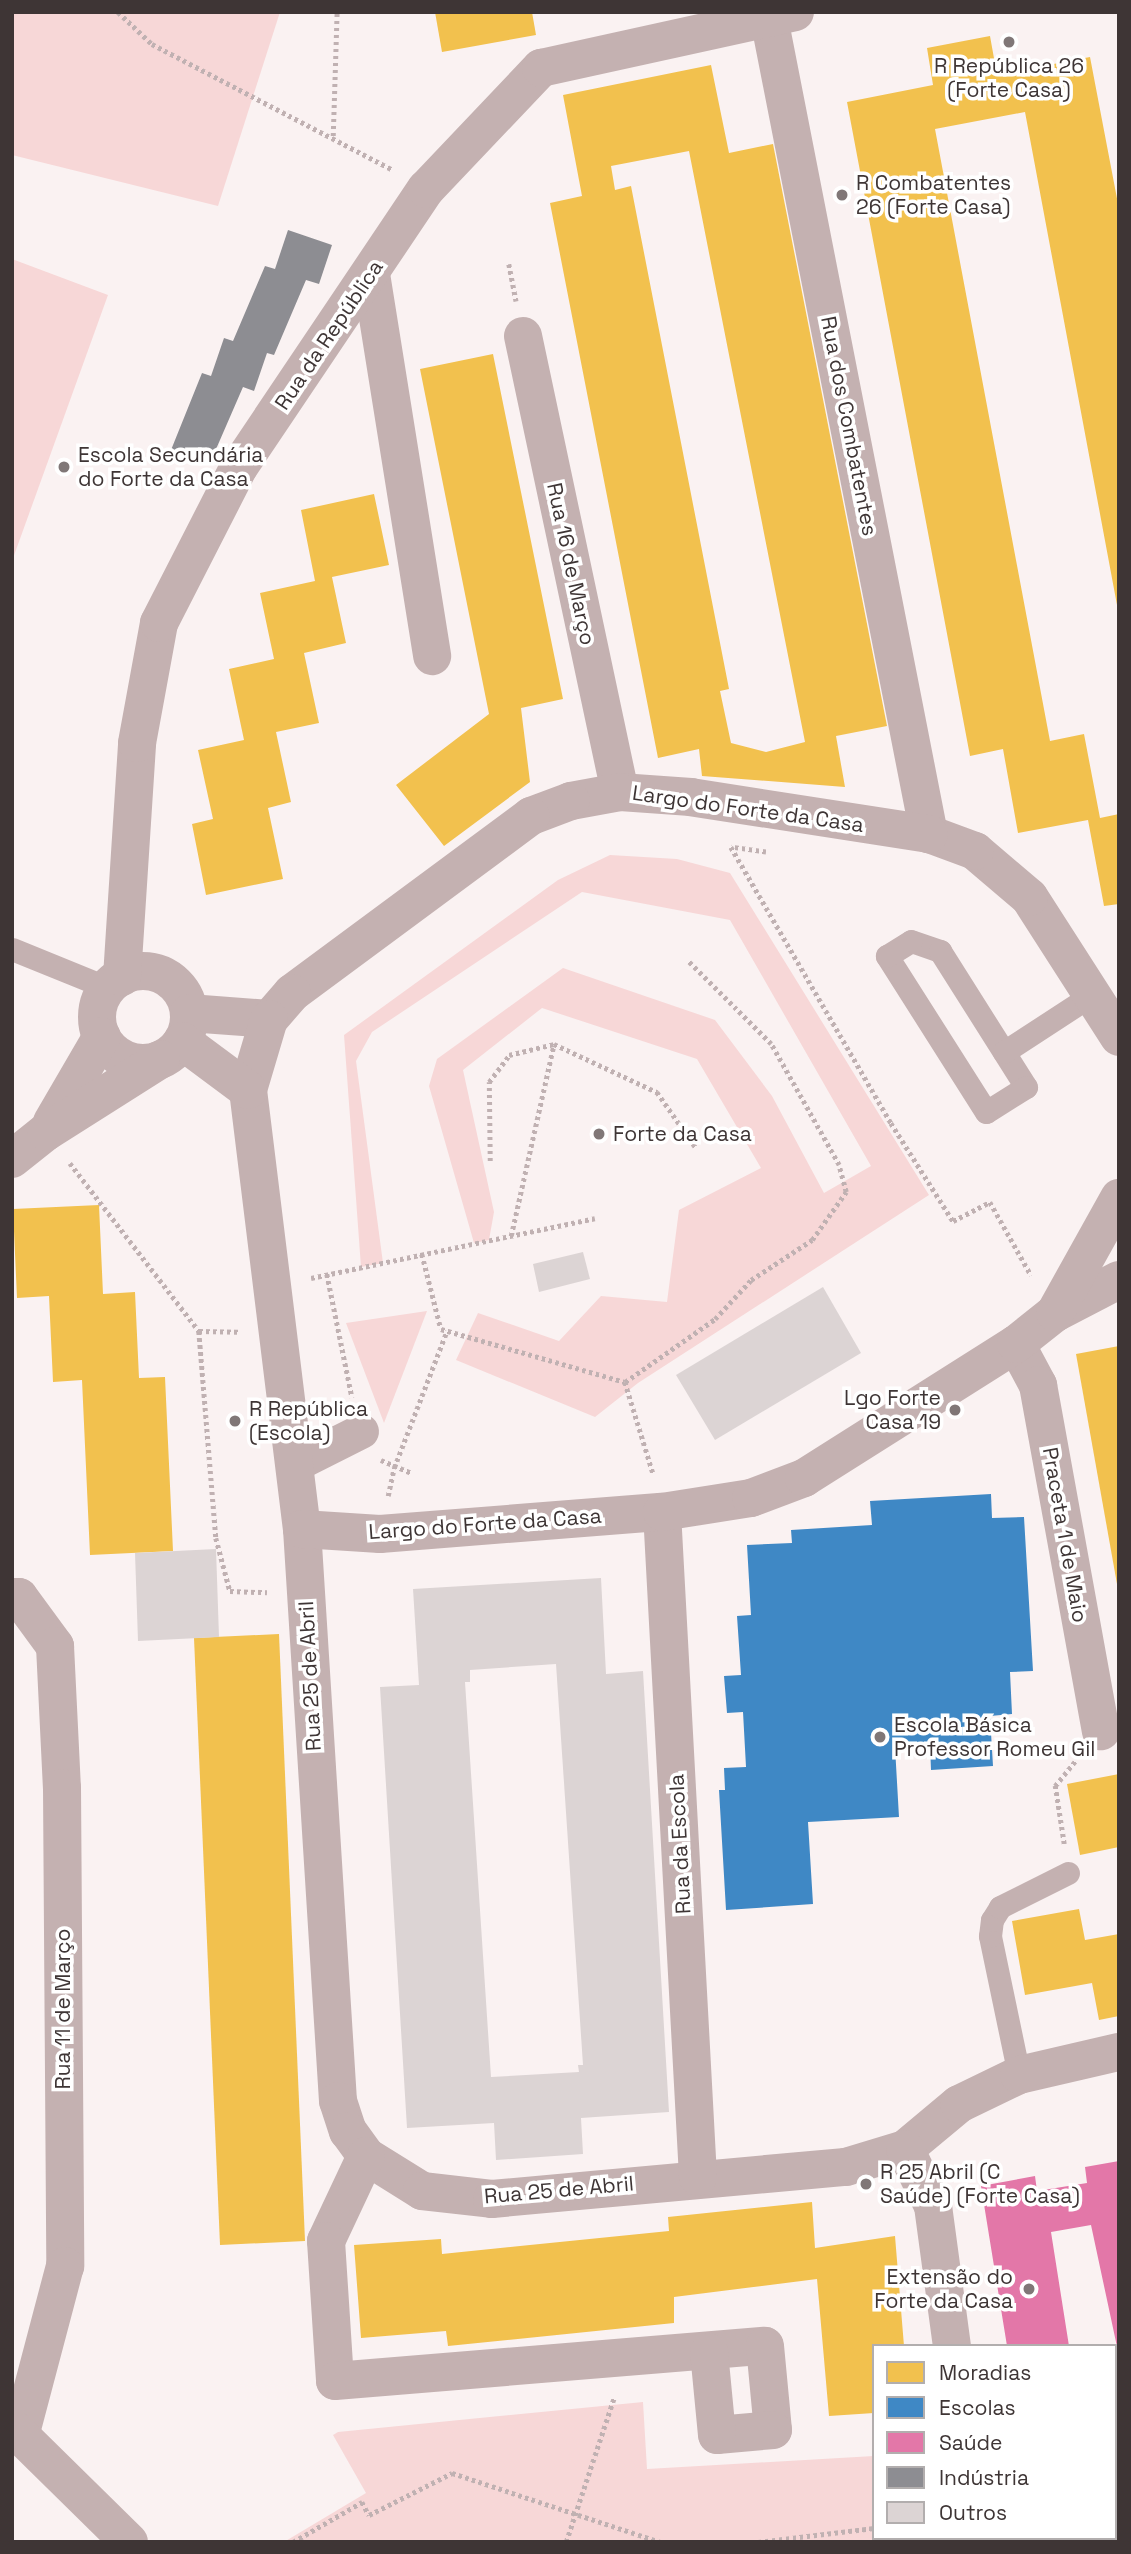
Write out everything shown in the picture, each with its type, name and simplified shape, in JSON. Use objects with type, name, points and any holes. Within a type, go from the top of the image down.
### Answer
[{"type":"street","name":"Rua da República","points":[[115,982],[131,887],[137,743],[159,623],[239,467],[426,189],[541,68],[782,15]]},
{"type":"street","name":"Rua dos Combatentes","points":[[782,15],[929,834]]},
{"type":"street","points":[[371,274],[432,656]]},
{"type":"street","name":"Rua 16 de Março","points":[[523,336],[620,792]]},
{"type":"street","name":"Largo do Forte da Casa","points":[[1119,1037],[1029,897],[1004,872],[975,851],[929,834],[691,797],[620,792],[571,801],[531,816],[292,993],[269,1019],[248,1090],[269,1287],[302,1528],[380,1534],[663,1511],[751,1498],[804,1478],[1016,1344],[1055,1313],[1119,1280]]},
{"type":"street","name":"Rua da República","points":[[131,887],[165,976]]},
{"type":"street","points":[[12,1159],[178,1038],[186,998],[165,976],[151,971],[115,982],[98,1011],[102,1036],[94,1056],[46,1132]]},
{"type":"street","points":[[102,1036],[121,1057],[134,1062],[178,1038],[269,1019]]},
{"type":"street","points":[[178,1038],[248,1090]]},
{"type":"street","name":"Largo do Forte da Casa","points":[[1055,1313],[1119,1198]]},
{"type":"street","name":"Praceta 1 de Maio","points":[[1016,1344],[1038,1385],[1101,1731]]},
{"type":"street","points":[[293,1465],[361,1431]]},
{"type":"street","name":"Rua da Escola","points":[[663,1511],[698,2177]]},
{"type":"street","name":"Rua 25 de Abril","points":[[302,1528],[338,2101],[348,2131],[366,2156],[422,2191],[492,2199],[698,2177],[846,2167],[905,2150],[959,2104],[1019,2076],[1119,2052]]},
{"type":"street","name":"Rua 11 de Março","points":[[12,1597],[19,1597],[55,1646],[62,1788],[65,2266],[16,2430]]},
{"type":"street","points":[[905,2150],[933,2206],[952,2344]]},
{"type":"street","points":[[366,2156],[326,2241],[335,2381],[709,2352]]},
{"type":"street","points":[[16,2430],[129,2542]]},
{"type":"lane","points":[[911,941],[940,951],[1003,1052],[1026,1087],[986,1112],[887,956],[911,941]]},
{"type":"lane","points":[[12,949],[115,982]]},
{"type":"lane","points":[[1003,1052],[1093,994]]},
{"type":"lane","points":[[1019,2076],[990,1936],[992,1920],[1000,1907],[1068,1873]]},
{"type":"path","points":[[118,12],[152,44],[334,136],[426,189]]},
{"type":"path","points":[[334,136],[337,12]]},
{"type":"path","points":[[772,852],[731,847],[953,1221],[990,1202],[1055,1313]]},
{"type":"path","points":[[625,1382],[715,1319],[751,1280],[812,1240],[846,1192],[839,1165],[771,1044],[687,960]]},
{"type":"path","points":[[511,1236],[554,1044]]},
{"type":"path","points":[[490,1161],[489,1082],[509,1055],[554,1044],[657,1092],[696,1149]]},
{"type":"path","points":[[46,1132],[199,1331],[216,1538],[230,1591],[260,1593],[305,1586]]},
{"type":"path","points":[[269,1287],[595,1218]]},
{"type":"path","points":[[422,1254],[441,1329],[625,1382]]},
{"type":"path","points":[[327,1274],[361,1431],[380,1459],[394,1468],[411,1473]]},
{"type":"path","points":[[199,1331],[275,1333]]},
{"type":"path","points":[[380,1534],[394,1468],[447,1331]]},
{"type":"path","points":[[625,1382],[663,1511]]},
{"type":"path","points":[[1068,1873],[1055,1786],[1101,1731]]},
{"type":"path","points":[[566,2542],[613,2404],[620,2359]]},
{"type":"path","points":[[293,2542],[362,2502],[369,2515],[452,2473],[661,2542]]},
{"type":"path","points":[[758,2542],[872,2528]]},
{"type":"shaded area","points":[[12,12],[280,12],[218,206],[12,155]]},
{"type":"shaded area","points":[[12,259],[108,295],[12,561]]},
{"type":"shaded area","points":[[610,855],[677,859],[730,873],[929,1195],[638,1383],[595,1417],[456,1360],[478,1313],[559,1341],[601,1296],[667,1302],[679,1210],[761,1168],[697,1059],[542,1008],[463,1070],[494,1212],[489,1240],[474,1243],[429,1086],[437,1059],[563,968],[715,1020],[772,1096],[824,1193],[871,1166],[730,920],[582,892],[372,1032],[356,1061],[383,1263],[361,1267],[344,1035],[558,880]]},
{"type":"shaded area","points":[[427,1311],[384,1423],[346,1323]]},
{"type":"shaded area","points":[[643,2402],[647,2469],[872,2456],[872,2540],[1117,2540],[1119,2402],[1119,2542],[284,2542],[366,2493],[333,2435],[338,2432]]},
{"type":"building: Moradias","points":[[435,12],[532,12],[536,35],[442,52]]},
{"type":"building: Moradias","points":[[990,36],[997,75],[1090,57],[1119,209],[1117,605],[1025,112],[935,129],[1050,741],[1084,734],[1100,818],[1119,814],[1119,904],[1104,906],[1088,820],[1018,833],[1003,749],[970,756],[847,102],[933,85],[927,48]]},
{"type":"building: Moradias","points":[[711,65],[729,153],[773,144],[887,726],[836,736],[845,787],[702,776],[699,749],[658,758],[550,203],[582,196],[563,95]],"holes":[[[689,151],[805,742],[766,752],[731,743],[720,691],[729,689],[631,186],[615,190],[611,166]]]},
{"type":"building: Moradias","points":[[493,354],[563,699],[521,708],[530,782],[444,846],[396,785],[489,714],[420,369]]},
{"type":"building: Moradias","points":[[374,494],[389,565],[332,577],[346,643],[304,653],[319,723],[276,732],[291,802],[268,808],[283,879],[206,895],[192,824],[213,819],[198,750],[244,740],[229,669],[274,659],[260,593],[315,581],[301,510]]},
{"type":"building: Moradias","points":[[99,1205],[103,1294],[135,1292],[139,1378],[165,1377],[173,1551],[90,1555],[82,1380],[53,1382],[49,1296],[17,1298],[13,1209]]},
{"type":"building: Moradias","points":[[1119,1346],[1119,1584],[1117,1584],[1076,1354]]},
{"type":"building: Moradias","points":[[279,1634],[305,2241],[220,2245],[194,1638]]},
{"type":"building: Moradias","points":[[1119,1774],[1119,1847],[1080,1855],[1067,1784]]},
{"type":"building: Moradias","points":[[1079,1909],[1085,1940],[1119,1934],[1119,2016],[1099,2020],[1092,1983],[1025,1995],[1012,1921]]},
{"type":"building: Moradias","points":[[812,2202],[815,2248],[895,2236],[904,2344],[872,2344],[872,2413],[829,2416],[817,2279],[674,2297],[674,2323],[448,2346],[446,2331],[361,2338],[354,2245],[441,2239],[442,2254],[669,2231],[668,2217]]},
{"type":"building: Escolas","points":[[991,1494],[992,1518],[1024,1517],[1033,1671],[1010,1672],[1012,1714],[990,1716],[993,1766],[931,1770],[930,1745],[895,1747],[899,1817],[808,1822],[813,1904],[726,1910],[719,1790],[725,1790],[724,1768],[746,1767],[743,1712],[727,1713],[724,1676],[741,1675],[737,1616],[751,1615],[747,1545],[792,1543],[791,1530],[872,1525],[870,1501]]},
{"type":"building: Saúde","name":"Extensão do Forte da Casa","points":[[1119,2161],[1119,2356],[1091,2225],[1051,2232],[1069,2344],[1007,2344],[981,2186],[1035,2176],[1037,2191],[1087,2183],[1085,2167]]},
{"type":"building: Indústria","points":[[288,230],[332,245],[319,284],[306,280],[274,355],[267,353],[254,391],[243,387],[210,463],[171,450],[202,373],[211,376],[224,338],[233,341],[265,266],[275,269]]},
{"type":"building: Outros","points":[[583,1252],[590,1279],[539,1292],[533,1264]]},
{"type":"building: Outros","points":[[823,1287],[861,1353],[715,1440],[676,1375]]},
{"type":"building: Outros","points":[[216,1549],[219,1637],[138,1641],[135,1553]]},
{"type":"building: Outros","points":[[601,1578],[606,1674],[643,1671],[669,2112],[581,2118],[583,2154],[496,2160],[494,2123],[407,2128],[380,1687],[419,1685],[413,1589]],"holes":[[[556,1664],[583,2065],[578,2065],[579,2072],[491,2077],[465,1682],[470,1682],[470,1670]]]},
{"type":"place","name":"R República 26 (Forte Casa)","points":[[1009,42]]},
{"type":"place","name":"R Combatentes 26 (Forte Casa)","points":[[842,195]]},
{"type":"place","name":"Escola Secundária do Forte da Casa","points":[[64,467]]},
{"type":"place","name":"Forte da Casa","points":[[599,1134]]},
{"type":"place","name":"Lgo Forte Casa 19","points":[[955,1410]]},
{"type":"place","name":"R República (Escola)","points":[[235,1421]]},
{"type":"place","name":"Escola Básica Professor Romeu Gil","points":[[880,1737]]},
{"type":"place","name":"R 25 Abril (C Saúde) (Forte Casa)","points":[[866,2184]]},
{"type":"place","name":"Extensão do Forte da Casa","points":[[1029,2289]]}]
